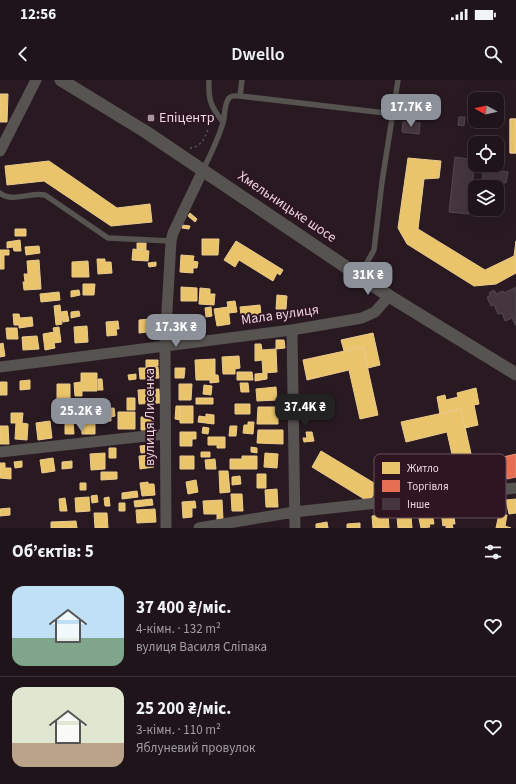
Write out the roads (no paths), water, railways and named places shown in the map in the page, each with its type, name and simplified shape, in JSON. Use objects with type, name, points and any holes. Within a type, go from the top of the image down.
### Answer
[{"type":"street","points":[[0,151],[36,80]]},
{"type":"street","name":"Хмельницьке шосе","points":[[61,80],[146,132],[389,296],[516,374]]},
{"type":"street","name":"вулиця Лисенка","points":[[166,528],[164,346],[171,242],[173,233],[203,170]]},
{"type":"street","name":"Мала вулиця","points":[[0,366],[292,330],[362,318],[375,312],[389,296]]},
{"type":"street","points":[[292,330],[295,528]]},
{"type":"street","points":[[0,452],[164,434]]},
{"type":"street","points":[[506,489],[516,488]]},
{"type":"street","points":[[199,528],[294,512],[374,503]]},
{"type":"lane","points":[[209,80],[212,108],[223,122]]},
{"type":"lane","points":[[240,96],[242,80]]},
{"type":"lane","points":[[360,275],[374,250],[382,182],[394,114],[398,80]]},
{"type":"lane","points":[[203,170],[215,147],[229,97],[240,96],[394,114]]},
{"type":"lane","points":[[0,193],[8,197],[38,194],[45,195],[108,238],[171,242]]},
{"type":"place","name":"Епіцентр","points":[[151,118]]}]
